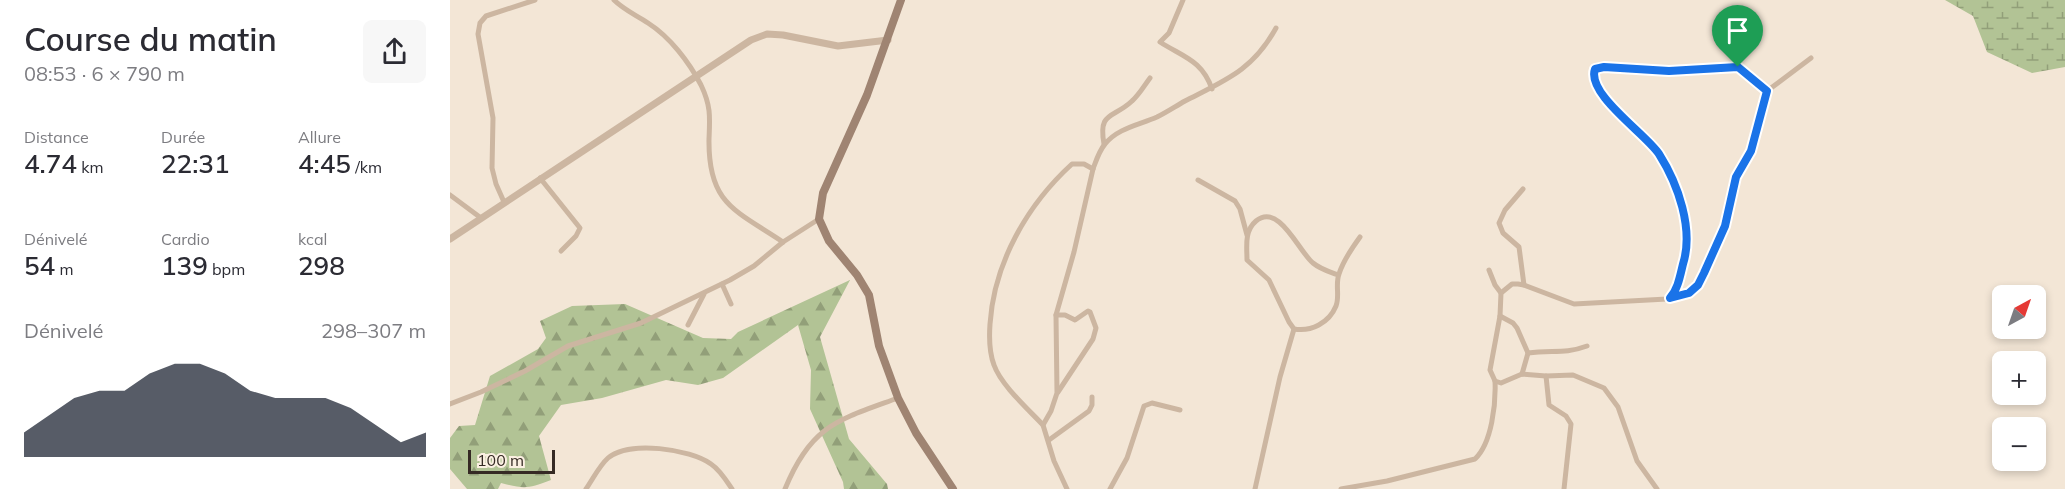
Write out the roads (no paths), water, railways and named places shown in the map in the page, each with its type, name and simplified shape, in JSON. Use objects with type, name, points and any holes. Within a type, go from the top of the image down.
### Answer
[{"type":"main road","points":[[901,0],[888,40],[824,193],[819,219],[829,241],[857,275],[869,295],[879,346],[898,398],[916,433],[951,487]]},
{"type":"street","points":[[504,202],[492,168],[492,107],[478,34],[480,23],[486,16],[535,0]]},
{"type":"street","points":[[614,0],[623,8],[650,23],[682,56],[696,76],[711,110],[709,163],[711,174],[723,200],[783,242]]},
{"type":"street","points":[[1183,0],[1169,33],[1160,42],[1200,66],[1208,77],[1212,89]]},
{"type":"street","points":[[1057,393],[1056,315],[1074,252],[1093,169],[1104,144],[1124,129],[1156,117],[1212,89],[1251,62],[1265,47],[1276,28]]},
{"type":"street","points":[[450,239],[751,40],[767,34],[796,36],[838,45],[888,40]]},
{"type":"street","points":[[1501,293],[1512,284],[1524,285],[1574,304],[1670,298],[1689,293],[1698,285],[1725,226],[1736,177],[1751,151],[1767,91],[1810,58]]},
{"type":"street","points":[[1670,298],[1677,284],[1686,252],[1686,228],[1680,204],[1658,153],[1606,99],[1594,78],[1595,69],[1630,67],[1669,71],[1738,67],[1767,91]]},
{"type":"street","points":[[1104,144],[1102,131],[1106,117],[1131,102],[1150,78]]},
{"type":"street","points":[[1067,489],[1054,460],[1043,425],[994,367],[989,338],[991,303],[1008,251],[1046,190],[1072,164],[1084,164],[1093,169]]},
{"type":"street","points":[[540,178],[580,228],[561,251]]},
{"type":"street","points":[[1198,180],[1235,201],[1240,209],[1247,235],[1247,260],[1269,280],[1294,329]]},
{"type":"street","points":[[1523,189],[1505,210],[1499,223],[1503,233],[1519,247],[1524,285]]},
{"type":"street","points":[[450,195],[481,218]]},
{"type":"street","points":[[1247,235],[1255,222],[1261,218],[1275,219],[1284,225],[1315,265],[1338,275]]},
{"type":"street","points":[[450,404],[481,392],[568,346],[641,323],[722,284],[754,266],[783,242],[819,219]]},
{"type":"street","points":[[1294,329],[1312,329],[1326,320],[1336,306],[1338,275],[1360,237]]},
{"type":"street","points":[[1341,489],[1387,481],[1475,459],[1485,444],[1495,405],[1495,381],[1491,375],[1491,364],[1500,316],[1501,293],[1495,285],[1490,270]]},
{"type":"street","points":[[722,284],[731,303]]},
{"type":"street","points":[[688,324],[707,291]]},
{"type":"street","points":[[1043,425],[1057,393],[1094,339],[1096,328],[1088,311],[1075,320],[1065,315],[1056,315]]},
{"type":"street","points":[[1500,316],[1517,328],[1528,353],[1522,374]]},
{"type":"street","points":[[1255,489],[1280,377],[1294,329]]},
{"type":"street","points":[[1528,353],[1538,351],[1564,353],[1587,346]]},
{"type":"street","points":[[1495,381],[1502,383],[1522,374],[1574,375],[1604,388],[1618,407],[1637,461],[1657,489]]},
{"type":"street","points":[[1546,376],[1549,405],[1566,416],[1571,424],[1564,489]]},
{"type":"street","points":[[1049,440],[1089,411],[1092,397]]},
{"type":"street","points":[[785,489],[800,458],[821,432],[838,421],[898,398]]},
{"type":"street","points":[[1110,489],[1127,458],[1144,406],[1152,403],[1180,410]]},
{"type":"street","points":[[586,489],[608,458],[627,449],[642,448],[659,448],[704,460],[720,472],[732,489]]}]
